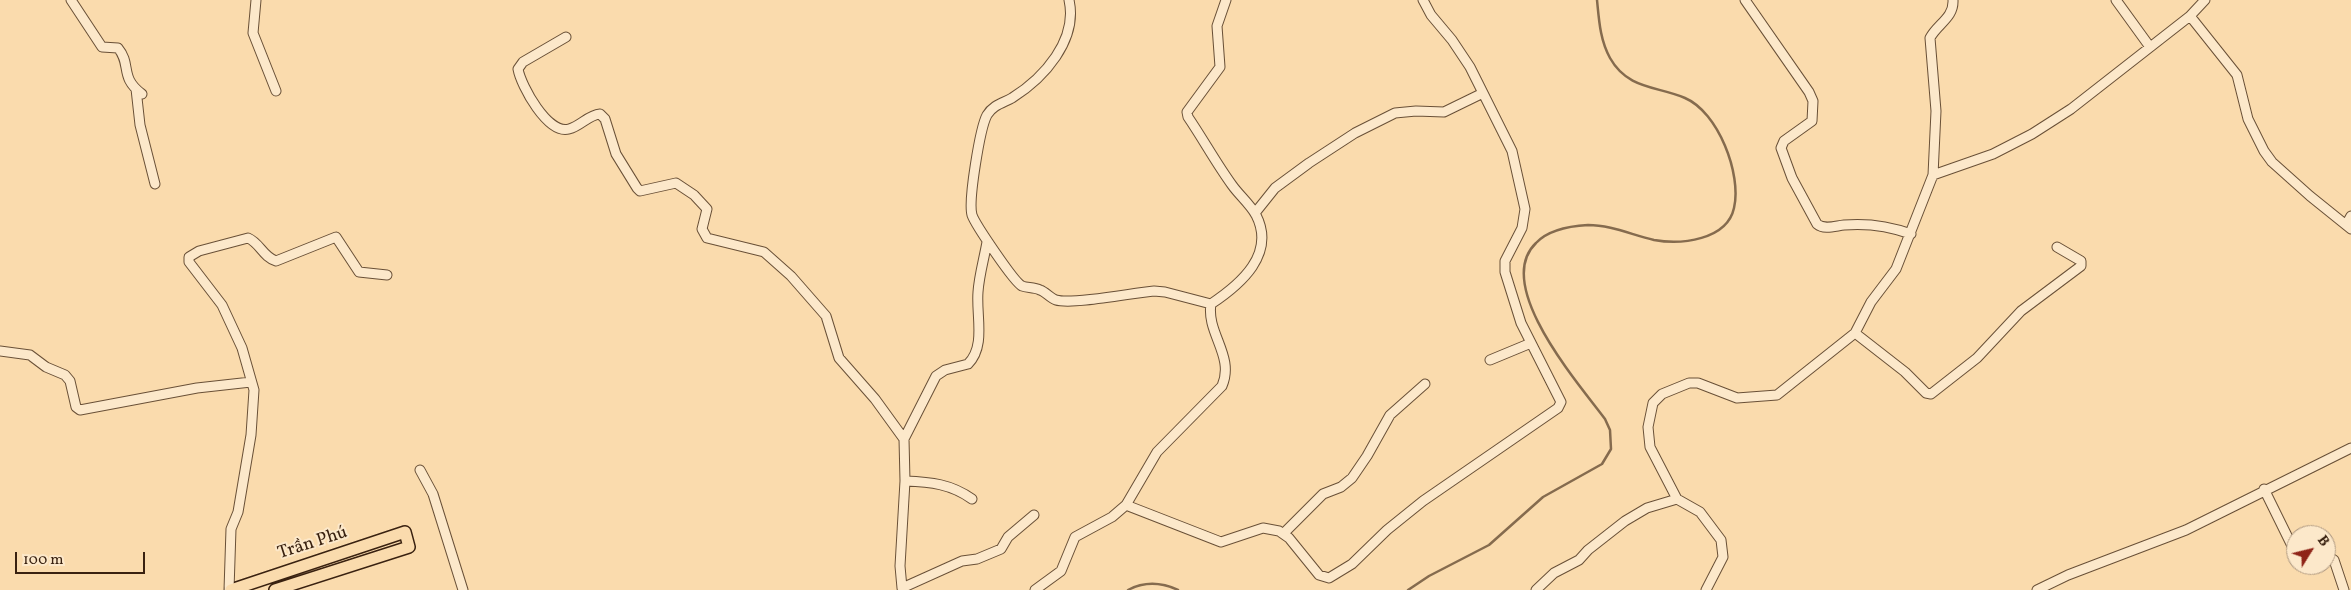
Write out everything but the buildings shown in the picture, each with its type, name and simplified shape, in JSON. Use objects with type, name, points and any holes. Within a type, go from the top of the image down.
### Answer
[{"type":"main road","name":"Trần Phú","points":[[230,590],[406,532],[409,546],[274,590]]},
{"type":"street","points":[[71,0],[98,43],[106,48],[118,48],[122,53],[130,85],[139,92],[140,125],[155,184]]},
{"type":"street","points":[[256,0],[253,33],[276,91]]},
{"type":"street","points":[[1070,0],[1072,15],[1070,28],[1060,51],[1032,82],[1013,97],[994,107],[986,117],[977,156],[972,211],[987,242],[1020,285],[1040,290],[1055,300],[1165,292],[1211,304]]},
{"type":"street","points":[[1035,590],[1061,571],[1075,537],[1112,517],[1126,505],[1157,452],[1222,386],[1226,367],[1210,318],[1211,304],[1236,285],[1256,262],[1263,240],[1255,213],[1219,166],[1187,114],[1191,105],[1220,67],[1217,26],[1226,0]]},
{"type":"street","points":[[1126,505],[1220,542],[1263,528],[1271,528],[1284,533],[1321,576],[1329,578],[1336,576],[1410,511],[1555,410],[1561,402],[1515,310],[1504,272],[1508,252],[1522,228],[1524,200],[1512,151],[1470,67],[1452,40],[1430,16],[1423,0]]},
{"type":"street","points":[[1745,0],[1802,81],[1813,101],[1812,121],[1784,141],[1781,148],[1792,178],[1817,224],[1822,227],[1857,224],[1888,226],[1911,234]]},
{"type":"street","points":[[1706,590],[1723,557],[1721,540],[1700,512],[1677,500],[1648,438],[1649,418],[1657,398],[1689,382],[1698,383],[1737,398],[1777,395],[1855,333],[1871,302],[1896,269],[1933,175],[1936,111],[1930,38],[1948,18],[1953,0]]},
{"type":"street","points":[[2116,0],[2150,47]]},
{"type":"street","points":[[1933,175],[1993,154],[2032,134],[2071,109],[2190,16],[2205,0]]},
{"type":"street","points":[[2190,16],[2237,75],[2248,119],[2264,151],[2272,162],[2349,227],[2351,216]]},
{"type":"street","points":[[566,37],[523,62],[518,69],[530,98],[550,124],[558,129],[571,129],[592,115],[600,114],[605,119],[616,154],[640,191],[670,183],[679,185],[706,209],[702,229],[704,236],[716,241],[764,252],[778,262],[826,316],[839,358],[875,398],[904,439]]},
{"type":"street","points":[[1255,213],[1268,195],[1282,183],[1355,133],[1395,113],[1416,111],[1444,112],[1483,93]]},
{"type":"street","points":[[230,590],[231,529],[238,512],[254,407],[254,390],[250,382],[242,348],[230,321],[216,294],[189,262],[192,255],[248,238],[254,241],[266,256],[276,261],[336,237],[359,272],[387,275]]},
{"type":"street","points":[[987,242],[978,292],[979,342],[975,355],[968,364],[945,370],[936,376],[904,439],[906,481],[900,566],[902,589],[962,560],[977,559],[1001,549],[1008,538],[1034,515]]},
{"type":"street","points":[[1855,333],[1905,372],[1926,393],[1930,394],[1977,358],[2021,312],[2081,266],[2081,261],[2057,246]]},
{"type":"street","points":[[1490,360],[1531,343]]},
{"type":"street","points":[[0,351],[24,353],[46,367],[65,375],[70,381],[76,407],[80,410],[197,388],[250,382]]},
{"type":"street","points":[[1284,533],[1324,494],[1341,487],[1352,478],[1390,415],[1426,384]]},
{"type":"street","points":[[2037,590],[2068,575],[2186,530],[2351,448]]},
{"type":"street","points":[[420,470],[433,494],[463,590]]},
{"type":"street","points":[[906,481],[940,484],[962,492],[972,499]]},
{"type":"street","points":[[2264,490],[2286,534]]},
{"type":"street","points":[[1536,590],[1554,573],[1575,563],[1606,534],[1632,517],[1647,508],[1677,500]]},
{"type":"street","points":[[2336,566],[2344,590]]},
{"type":"waterway","points":[[1408,590],[1429,576],[1489,545],[1543,497],[1602,464],[1611,449],[1610,430],[1605,419],[1560,359],[1544,334],[1532,308],[1525,283],[1525,261],[1536,243],[1553,232],[1574,226],[1588,225],[1613,228],[1654,240],[1689,241],[1713,234],[1730,219],[1734,208],[1736,194],[1731,162],[1725,146],[1708,116],[1697,105],[1685,98],[1635,82],[1617,68],[1604,44],[1600,30],[1597,0]]},
{"type":"waterway","points":[[1128,590],[1147,584],[1165,585],[1178,590]]}]
